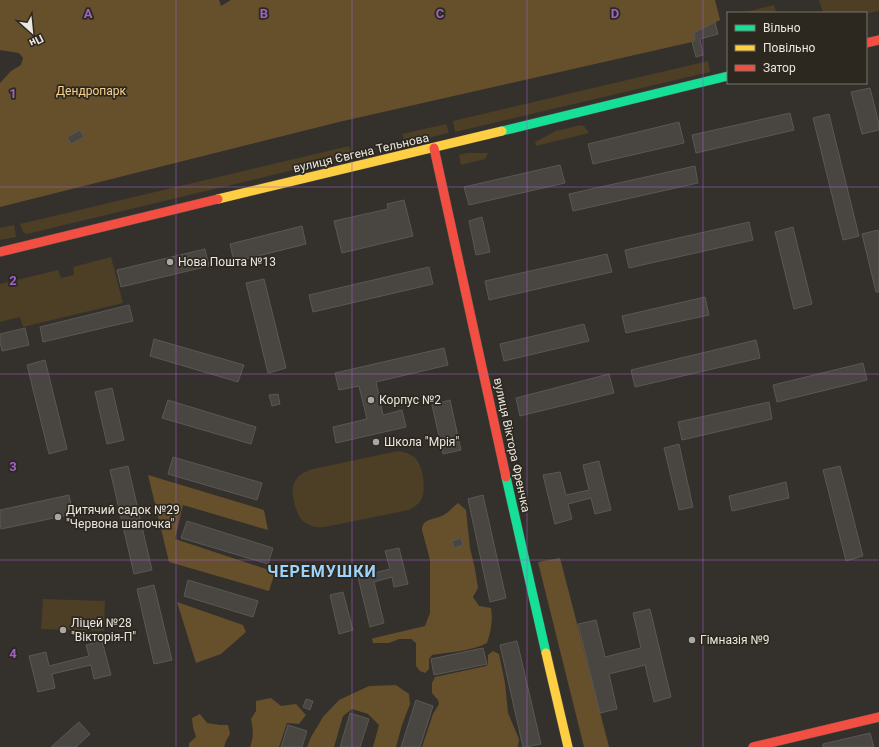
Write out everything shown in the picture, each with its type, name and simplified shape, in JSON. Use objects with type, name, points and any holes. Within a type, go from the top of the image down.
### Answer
[{"type":"main road","points":[[867,43],[879,40]]},
{"type":"main road","name":"вулиця Євгена Тельнова","points":[[0,252],[727,76]]},
{"type":"main road","name":"вулиця Віктора Френчка","points":[[434,148],[537,618],[568,747]]},
{"type":"main road","points":[[753,747],[879,716]]},
{"type":"shaded area","points":[[819,0],[879,0],[879,11],[867,14],[867,12],[823,12]]},
{"type":"shaded area","points":[[774,5],[776,11],[772,12],[746,12]]},
{"type":"shaded area","points":[[708,61],[710,72],[455,132],[453,121]]},
{"type":"shaded area","points":[[446,124],[449,133],[416,141],[404,140],[402,134]]},
{"type":"shaded area","points":[[581,125],[584,126],[589,133],[536,146],[535,142],[556,131]]},
{"type":"shaded area","points":[[349,146],[351,152],[335,160],[27,234],[23,231],[20,224]]},
{"type":"shaded area","points":[[467,153],[488,153],[485,159],[461,165],[459,155]]},
{"type":"shaded area","points":[[14,225],[16,237],[0,240],[0,228]]},
{"type":"shaded area","points":[[111,257],[123,303],[23,327],[20,317],[0,322],[0,284],[58,270],[61,278],[74,275],[73,267]]},
{"type":"shaded area","points":[[398,451],[413,456],[422,470],[424,484],[423,496],[416,506],[409,510],[325,527],[312,526],[301,519],[295,506],[293,496],[293,486],[300,475],[313,469]]},
{"type":"shaded area","points":[[43,599],[105,601],[104,631],[41,629]]},
{"type":"green space","name":"Дендропарк","points":[[0,0],[219,0],[221,6],[231,0],[715,0],[720,20],[694,33],[695,40],[692,42],[339,122],[0,207],[0,83],[11,71],[21,65],[23,58],[19,53],[0,50]]},
{"type":"green space","points":[[148,475],[264,510],[268,530],[183,505],[175,539],[275,572],[269,591],[169,562]]},
{"type":"green space","points":[[458,503],[466,510],[470,548],[478,588],[473,597],[479,606],[491,608],[491,630],[487,643],[481,646],[461,651],[432,655],[429,659],[429,669],[425,673],[420,671],[416,666],[416,643],[411,639],[399,639],[389,643],[373,643],[372,639],[425,626],[430,613],[430,560],[422,530],[423,526],[427,521],[442,516]]},
{"type":"green space","points":[[560,558],[609,747],[584,747],[538,562]]},
{"type":"green space","points":[[177,602],[243,625],[246,632],[221,654],[196,663]]},
{"type":"green space","points":[[493,651],[499,654],[505,683],[508,713],[519,739],[518,747],[422,747],[433,714],[439,704],[438,700],[432,693],[432,683],[435,677],[486,666],[488,664],[488,655]]},
{"type":"green space","points":[[396,685],[409,694],[410,704],[396,747],[373,747],[379,725],[368,714],[352,709],[343,716],[334,747],[307,747],[323,717],[339,700],[369,686]]},
{"type":"green space","points":[[271,698],[281,706],[296,704],[306,715],[299,724],[287,723],[279,747],[250,747],[253,733],[251,719],[256,711],[256,701]]},
{"type":"green space","points":[[200,714],[207,723],[228,725],[230,734],[224,747],[189,747],[189,743],[196,737],[192,718]]},
{"type":"building","points":[[715,22],[718,34],[700,39],[703,55],[696,57],[692,42],[695,40],[694,33]]},
{"type":"building","points":[[870,88],[879,124],[879,130],[862,134],[851,92]]},
{"type":"building","points":[[790,113],[794,130],[696,153],[692,135]]},
{"type":"building","points":[[829,114],[859,236],[843,240],[813,118]]},
{"type":"building","points":[[679,122],[684,143],[593,164],[588,144]]},
{"type":"building","points":[[80,130],[84,137],[71,144],[67,137]]},
{"type":"building","points":[[560,165],[565,183],[469,205],[464,187]]},
{"type":"building","points":[[695,166],[698,183],[573,211],[569,194]]},
{"type":"building","points":[[404,200],[413,236],[342,253],[334,221],[388,209],[387,204]]},
{"type":"building","points":[[482,217],[490,252],[476,255],[469,221]]},
{"type":"building","points":[[749,222],[753,240],[629,268],[625,250]]},
{"type":"building","points":[[302,226],[306,244],[234,262],[230,244]]},
{"type":"building","points":[[793,227],[812,304],[794,309],[775,232]]},
{"type":"building","points":[[878,230],[879,292],[876,292],[862,234]]},
{"type":"building","points":[[205,249],[209,266],[121,287],[117,270]]},
{"type":"building","points":[[607,254],[612,272],[489,300],[485,281]]},
{"type":"building","points":[[429,267],[433,284],[313,312],[309,295]]},
{"type":"building","points":[[264,279],[286,368],[268,373],[246,283]]},
{"type":"building","points":[[705,297],[709,315],[626,333],[622,316]]},
{"type":"building","points":[[129,305],[133,321],[43,342],[40,327]]},
{"type":"building","points":[[584,324],[589,341],[504,361],[500,344]]},
{"type":"building","points":[[25,328],[29,345],[2,351],[0,334]]},
{"type":"building","points":[[154,339],[244,365],[238,382],[150,356]]},
{"type":"building","points":[[756,340],[760,358],[635,387],[631,370]]},
{"type":"building","name":"Корпус №2","points":[[444,348],[448,365],[376,382],[383,415],[402,410],[406,427],[336,443],[333,427],[367,419],[359,386],[339,390],[335,373]]},
{"type":"building","points":[[45,360],[67,449],[49,454],[27,365]]},
{"type":"building","points":[[863,363],[867,380],[777,402],[773,385]]},
{"type":"building","points":[[609,374],[614,393],[520,416],[516,398]]},
{"type":"building","points":[[112,388],[124,440],[107,444],[95,392]]},
{"type":"building","points":[[278,394],[280,404],[272,406],[269,395]]},
{"type":"building","points":[[168,400],[256,427],[251,444],[162,418]]},
{"type":"building","points":[[450,400],[461,450],[443,454],[432,405]]},
{"type":"building","points":[[769,402],[772,419],[682,440],[678,422]]},
{"type":"building","points":[[679,444],[693,507],[679,510],[664,448]]},
{"type":"building","points":[[173,457],[262,483],[257,500],[168,474]]},
{"type":"building","points":[[599,461],[611,510],[595,514],[591,498],[568,504],[572,519],[555,524],[543,475],[560,472],[566,495],[589,490],[583,465]]},
{"type":"building","points":[[128,466],[152,570],[134,574],[110,470]]},
{"type":"building","points":[[840,466],[863,556],[846,561],[823,470]]},
{"type":"building","points":[[786,482],[789,498],[732,511],[729,496]]},
{"type":"building","points":[[69,495],[73,514],[1,529],[0,510]]},
{"type":"building","points":[[483,495],[506,598],[490,602],[468,499]]},
{"type":"building","points":[[187,521],[273,548],[268,564],[181,538]]},
{"type":"building","points":[[461,538],[463,545],[454,548],[452,541]]},
{"type":"building","points":[[399,548],[408,584],[394,587],[392,577],[374,582],[384,623],[370,627],[358,577],[390,569],[385,551]]},
{"type":"building","points":[[188,580],[258,601],[253,617],[184,596]]},
{"type":"building","points":[[154,585],[172,660],[154,664],[137,589]]},
{"type":"building","points":[[343,592],[353,630],[339,634],[330,595]]},
{"type":"building","points":[[650,609],[671,697],[654,702],[645,665],[609,674],[617,709],[600,713],[578,624],[596,620],[605,657],[641,648],[633,613]]},
{"type":"building","points":[[102,641],[111,675],[94,679],[91,665],[52,674],[55,688],[38,692],[29,656],[46,652],[49,666],[89,656],[86,645]]},
{"type":"building","points":[[517,641],[541,744],[526,747],[523,747],[500,645]]},
{"type":"building","points":[[483,648],[487,664],[434,675],[431,659]]},
{"type":"building","points":[[306,699],[313,701],[310,710],[303,707]]},
{"type":"building","points":[[416,700],[433,706],[420,747],[401,747]]},
{"type":"building","points":[[350,713],[369,719],[360,747],[340,747]]},
{"type":"building","points":[[79,722],[90,734],[76,747],[51,747]]},
{"type":"building","points":[[288,725],[307,731],[302,747],[281,747]]},
{"type":"building","points":[[870,733],[874,747],[823,747],[823,744]]},
{"type":"traffic: fast","points":[[502,131],[727,76]]},
{"type":"traffic: fast","points":[[506,477],[546,653]]},
{"type":"traffic: slow","points":[[218,199],[502,131]]},
{"type":"traffic: slow","points":[[546,653],[568,747]]},
{"type":"traffic: jam","points":[[867,43],[879,40]]},
{"type":"traffic: jam","points":[[434,148],[506,477]]},
{"type":"traffic: jam","points":[[0,252],[218,199]]},
{"type":"traffic: jam","points":[[753,747],[879,717]]},
{"type":"place","name":"Нова Пошта №13","points":[[170,262]]},
{"type":"place","name":"Корпус №2","points":[[371,400]]},
{"type":"place","name":"Школа \"Мрія\"","points":[[376,442]]},
{"type":"place","name":"Дитячий садок №29 \"Червона шапочка\"","points":[[58,517]]},
{"type":"place","name":"Ліцей №28 \"Вікторія-П\"","points":[[63,630]]},
{"type":"place","name":"Гімназія №9","points":[[692,640]]},
{"type":"district","name":"ЧЕРЕМУШКИ","points":[[322,571]]}]
